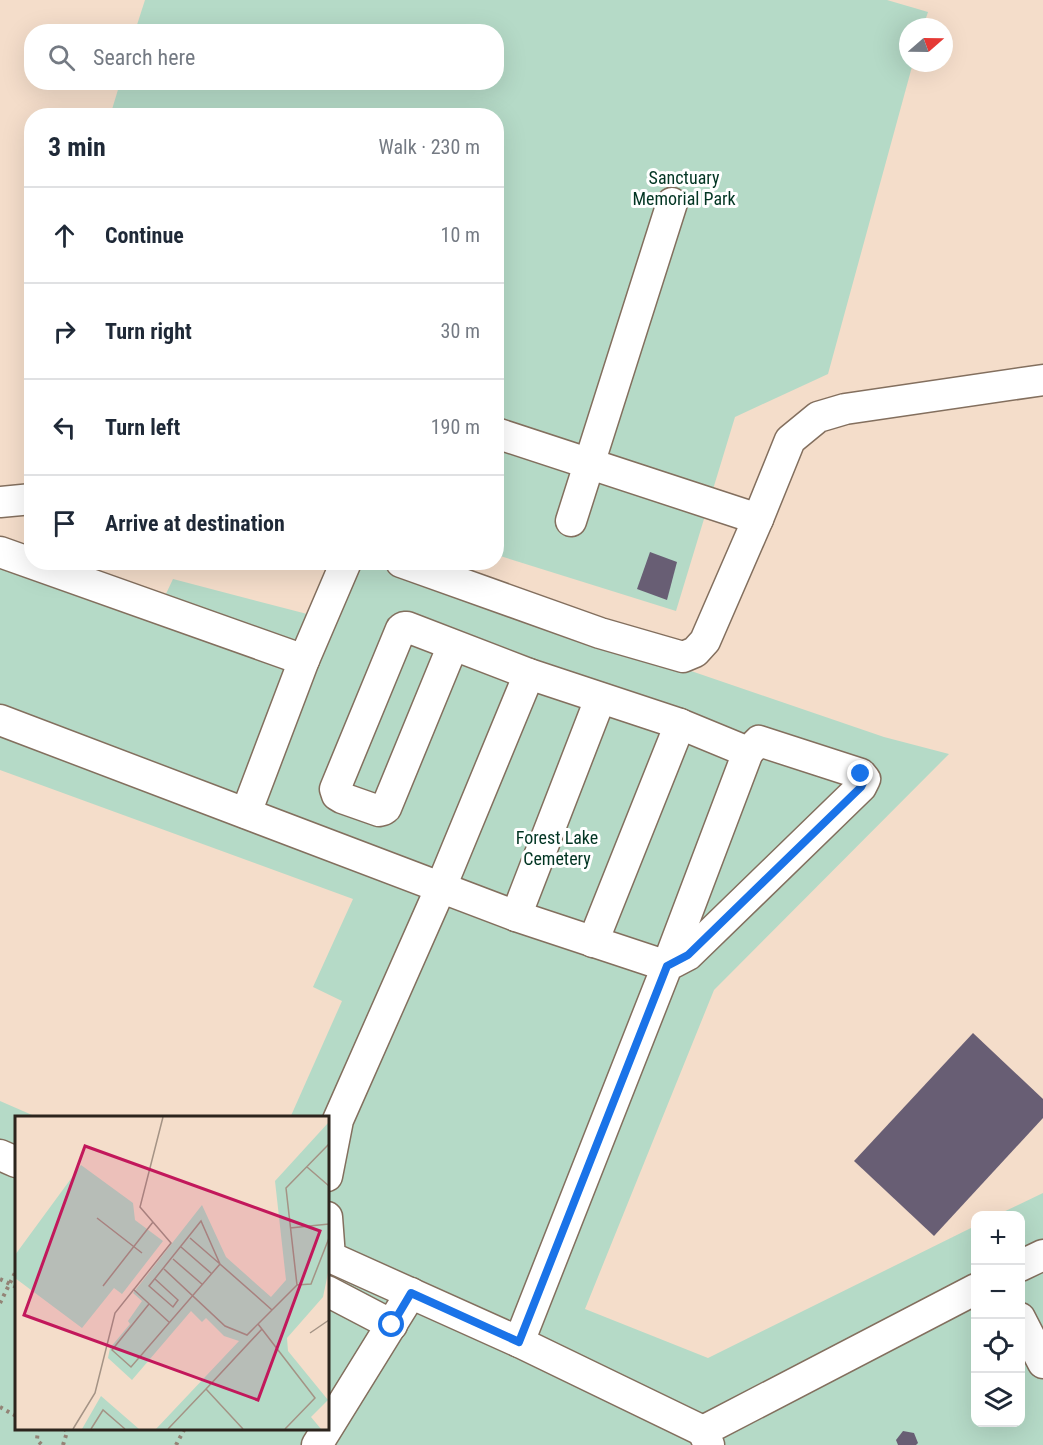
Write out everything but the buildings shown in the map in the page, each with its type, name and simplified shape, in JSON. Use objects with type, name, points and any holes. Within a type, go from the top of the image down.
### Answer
[{"type":"street","points":[[571,521],[672,203]]},
{"type":"street","points":[[423,570],[600,633],[683,657],[695,651],[705,641],[790,440],[818,417],[845,409],[1043,380]]},
{"type":"street","points":[[504,436],[758,519]]},
{"type":"street","points":[[0,502],[24,500]]},
{"type":"street","points":[[0,552],[24,561]]},
{"type":"street","points":[[51,570],[304,660]]},
{"type":"street","points":[[246,813],[304,660],[343,570]]},
{"type":"street","points":[[453,645],[386,807],[379,811],[337,795],[335,789],[401,629],[404,627],[407,627],[453,645],[529,675],[680,724],[748,752]]},
{"type":"street","points":[[328,1171],[338,1120],[441,887],[529,675]]},
{"type":"street","points":[[516,916],[600,699]]},
{"type":"street","points":[[0,720],[516,916],[667,966],[688,955],[861,787],[865,779],[861,774],[759,741],[748,752],[667,966],[519,1342]]},
{"type":"street","points":[[592,942],[680,724]]},
{"type":"street","points":[[0,1155],[15,1162]]},
{"type":"street","points":[[1022,1265],[1043,1255]]},
{"type":"street","points":[[328,1260],[411,1293],[519,1342],[706,1438],[971,1291]]},
{"type":"street","points":[[328,1292],[392,1325]]},
{"type":"street","points":[[328,1427],[411,1293]]},
{"type":"street","points":[[1021,1319],[1043,1363]]},
{"type":"street","points":[[317,1445],[326,1430]]},
{"type":"path","points":[[0,1303],[15,1273]]},
{"type":"path","points":[[0,1279],[15,1286]]},
{"type":"path","points":[[0,1407],[15,1415]]},
{"type":"path","points":[[38,1430],[37,1440],[42,1445]]},
{"type":"path","points":[[64,1445],[66,1430]]},
{"type":"path","points":[[176,1445],[184,1430]]},
{"type":"green space","name":"Sanctuary Memorial Park","points":[[145,0],[887,0],[928,12],[926,18],[899,18],[899,72],[911,72],[828,374],[735,417],[676,611],[504,557],[504,108],[112,108],[118,90],[504,90],[504,24],[137,24]]},
{"type":"green space","name":"Forest Lake Cemetery","points":[[0,539],[24,548],[24,570],[86,570],[164,598],[173,579],[311,615],[327,570],[396,570],[884,737],[949,754],[714,990],[585,1309],[708,1358],[971,1228],[971,1427],[1025,1427],[1025,1211],[1005,1211],[1043,1193],[1043,1445],[0,1445],[0,1101],[34,1116],[15,1116],[15,1430],[328,1430],[328,1116],[291,1116],[342,1001],[313,987],[353,899],[0,770]]},
{"type":"route","points":[[392,1325],[411,1293],[519,1342],[667,966],[688,955],[861,787],[865,779],[861,774]]}]
